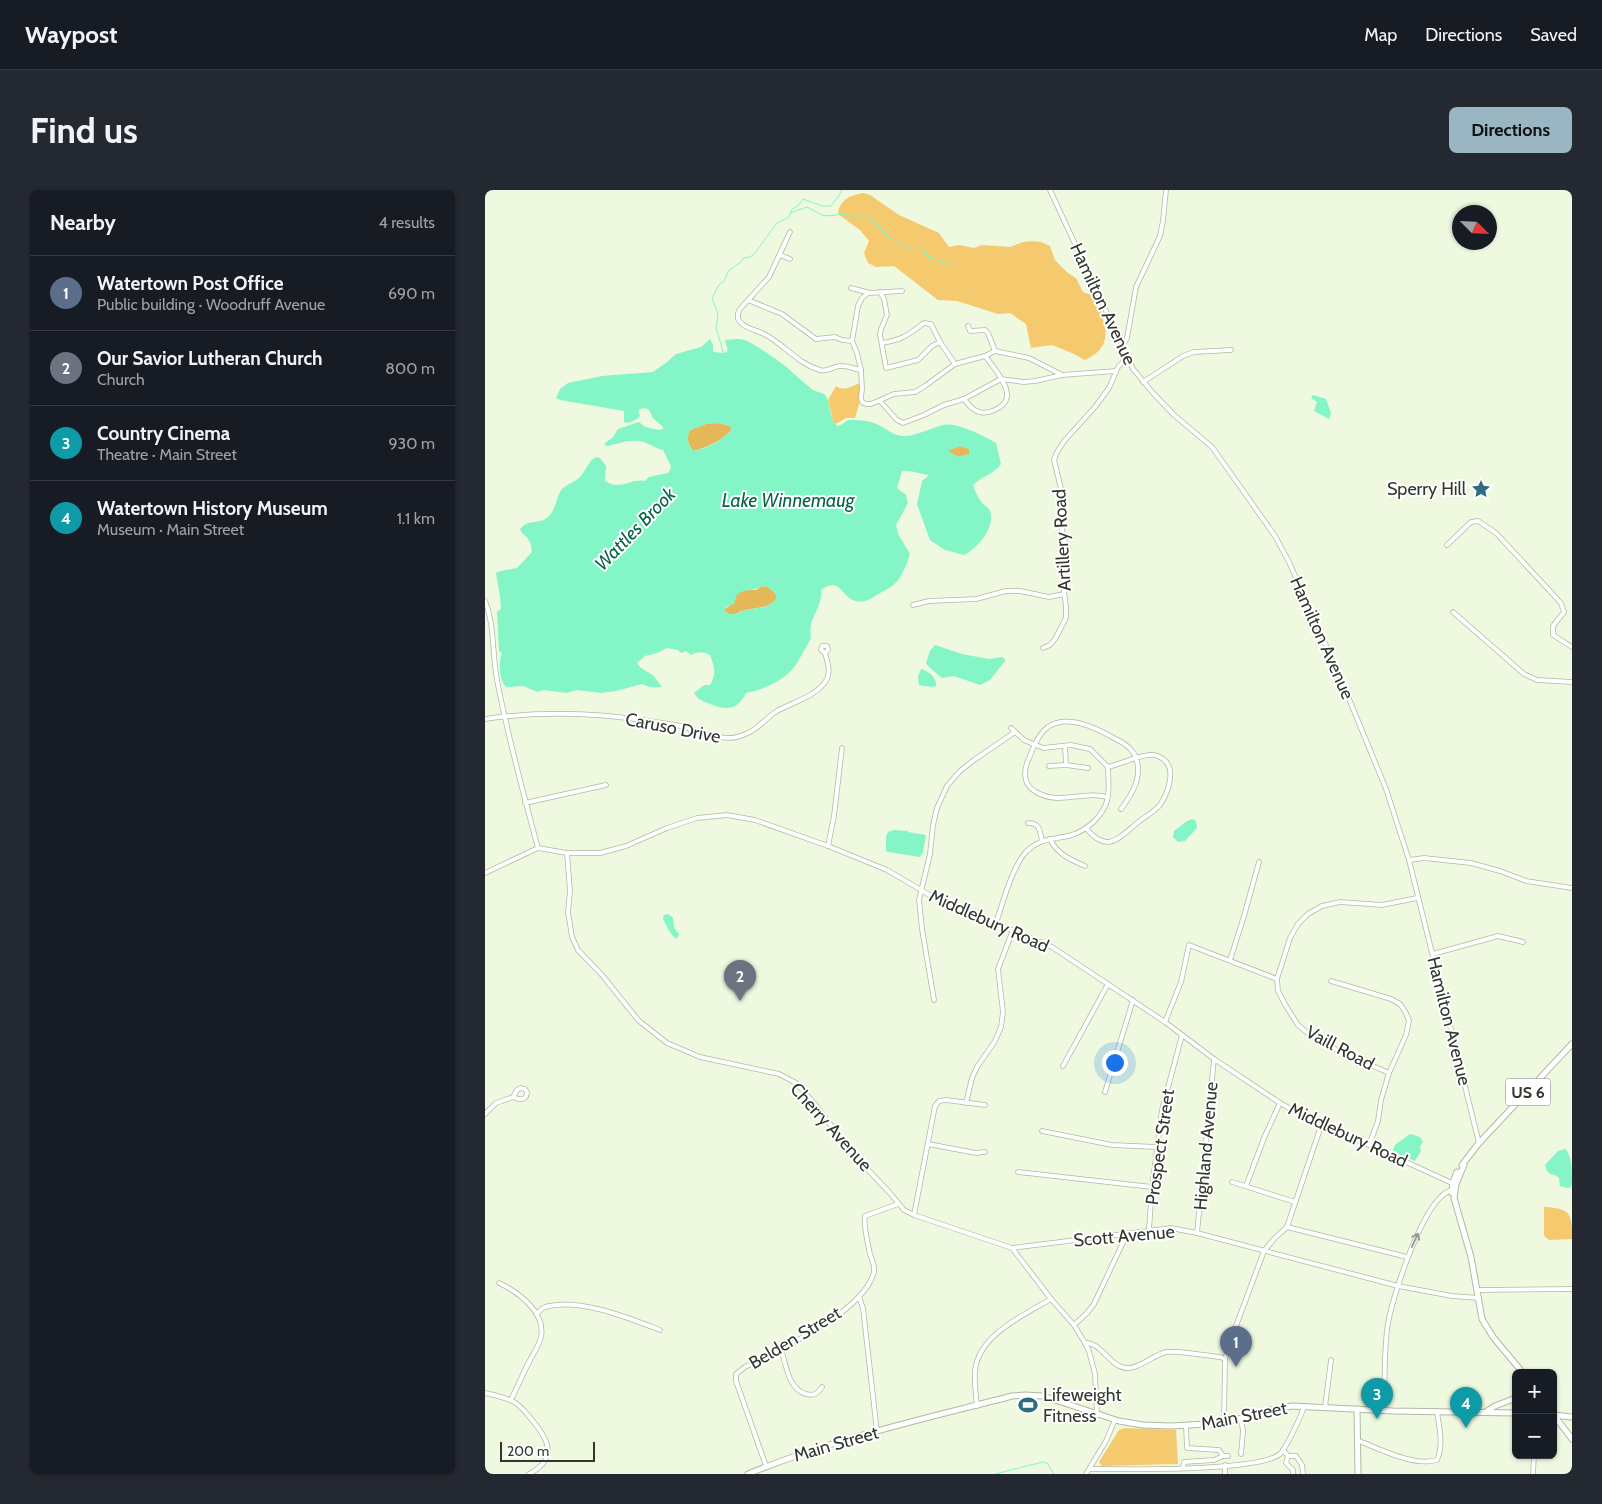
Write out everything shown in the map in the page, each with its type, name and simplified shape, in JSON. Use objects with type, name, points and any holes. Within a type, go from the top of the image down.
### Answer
[{"type":"main road","name":"US 6","points":[[1455,1198],[1452,1196],[1451,1190],[1463,1164],[1479,1143],[1572,1044]]},
{"type":"main road","name":"US 6","points":[[1454,1184],[1455,1198],[1478,1290],[1482,1320],[1520,1369]]},
{"type":"main road","name":"Main Street","points":[[748,1474],[797,1454],[1012,1396],[1032,1395],[1054,1398],[1097,1415],[1143,1425],[1186,1426],[1224,1423],[1285,1406],[1512,1413]]},
{"type":"main road","points":[[1487,1412],[1495,1406],[1512,1400]]},
{"type":"main road","points":[[1357,1409],[1358,1474]]},
{"type":"main road","points":[[1557,1415],[1572,1417]]},
{"type":"main road","points":[[1557,1420],[1572,1439]]},
{"type":"street","name":"Hamilton Avenue","points":[[1050,190],[1136,375],[1174,415],[1212,447],[1275,536],[1289,562],[1340,677],[1386,789],[1409,860],[1479,1143]]},
{"type":"street","points":[[1122,347],[1127,338],[1136,287],[1160,236],[1166,190]]},
{"type":"street","points":[[790,232],[769,277],[738,313],[738,319],[744,325],[771,338],[806,364],[819,370],[825,371],[837,366],[861,370]]},
{"type":"street","points":[[780,255],[790,259]]},
{"type":"street","points":[[851,288],[868,293],[902,291]]},
{"type":"street","points":[[880,292],[884,298],[887,315],[880,335],[886,368],[918,360],[932,346],[940,342]]},
{"type":"street","points":[[868,293],[862,298],[858,306],[852,341],[861,370],[861,398],[862,402],[866,404],[880,401],[894,394],[915,392],[955,364],[985,356],[995,351],[1029,358],[1062,375]]},
{"type":"street","points":[[748,300],[782,314],[797,323],[811,337],[816,339],[835,337],[852,341]]},
{"type":"street","points":[[882,342],[904,338],[927,322],[931,324],[940,342],[955,364]]},
{"type":"street","points":[[968,326],[970,330],[985,330],[995,351]]},
{"type":"street","points":[[1143,382],[1183,356],[1194,352],[1231,350]]},
{"type":"street","points":[[964,399],[976,411],[983,413],[1003,405],[1007,397],[1007,390],[1001,378],[985,356]]},
{"type":"street","name":"Artillery Road","points":[[1043,648],[1050,645],[1055,639],[1066,618],[1063,568],[1066,546],[1061,530],[1062,493],[1054,460],[1065,440],[1095,407],[1109,388],[1120,365],[1127,358]]},
{"type":"street","points":[[880,401],[897,420],[903,423],[944,405],[964,399],[1001,378],[1024,382],[1062,375],[1117,371]]},
{"type":"street","points":[[1447,545],[1471,522],[1478,520],[1496,533],[1561,603],[1564,612],[1553,626],[1553,635],[1572,647]]},
{"type":"street","points":[[913,605],[929,601],[976,599],[1006,591],[1020,591],[1049,597],[1064,594]]},
{"type":"street","points":[[485,601],[492,625],[496,672],[505,716],[525,803],[538,848],[485,873]]},
{"type":"street","points":[[1453,612],[1524,674],[1537,680],[1572,682]]},
{"type":"street","name":"Caruso Drive","points":[[485,719],[505,716],[556,715],[622,717],[680,726],[718,737],[741,736],[753,731],[776,712],[817,690],[824,684],[829,670],[825,653]]},
{"type":"street","points":[[1107,797],[1093,794],[1069,799],[1047,796],[1037,793],[1030,788],[1025,780],[1025,768],[1041,733],[1059,722],[1071,722],[1093,728],[1124,743],[1132,750],[1138,771],[1137,781],[1128,800],[1121,809]]},
{"type":"street","points":[[996,923],[1016,867],[1025,853],[1037,842],[1073,834],[1086,828],[1099,816],[1107,802],[1108,767],[1090,749],[1071,746],[1043,748],[1024,740],[1011,728]]},
{"type":"street","points":[[934,1000],[919,900],[925,880],[934,817],[945,790],[955,776],[974,760],[1015,732]]},
{"type":"street","points":[[1065,746],[1066,765]]},
{"type":"street","points":[[828,846],[834,816],[842,748]]},
{"type":"street","points":[[1086,828],[1092,836],[1100,841],[1109,843],[1117,840],[1160,805],[1168,789],[1171,773],[1168,763],[1161,757],[1150,754],[1108,767]]},
{"type":"street","points":[[1049,766],[1066,765],[1088,768]]},
{"type":"street","points":[[525,803],[606,785]]},
{"type":"street","name":"Middlebury Road","points":[[538,848],[567,853],[601,853],[626,846],[686,821],[727,815],[755,820],[828,846],[887,870],[941,901],[1052,947],[1165,1022],[1214,1059],[1280,1104],[1321,1126],[1369,1145],[1454,1184]]},
{"type":"street","points":[[1028,823],[1035,823],[1038,826],[1042,841]]},
{"type":"street","points":[[1050,839],[1057,851],[1070,860],[1085,866]]},
{"type":"street","name":"Cherry Avenue","points":[[567,853],[570,891],[567,912],[572,937],[578,950],[602,975],[638,1020],[667,1043],[700,1057],[779,1074],[796,1083],[815,1103],[852,1152],[904,1210],[914,1216],[1012,1248]]},
{"type":"street","points":[[1409,860],[1423,858],[1471,863],[1526,881],[1572,888]]},
{"type":"street","points":[[1230,960],[1245,916],[1259,862]]},
{"type":"street","points":[[1165,1022],[1181,982],[1189,945],[1277,979],[1290,938],[1298,924],[1308,914],[1322,906],[1340,902],[1382,905],[1417,898]]},
{"type":"street","points":[[966,1103],[972,1078],[977,1067],[995,1041],[1001,1027],[1003,1012],[998,970],[1013,930]]},
{"type":"street","points":[[1433,954],[1498,936],[1523,942]]},
{"type":"street","name":"Vaill Road","points":[[1277,979],[1278,991],[1286,1006],[1298,1025],[1311,1036],[1389,1073],[1381,1100],[1378,1121],[1369,1145]]},
{"type":"street","points":[[1331,981],[1391,999],[1400,1004],[1406,1013],[1409,1021],[1406,1035],[1389,1073]]},
{"type":"street","points":[[1063,1066],[1108,984]]},
{"type":"street","points":[[1105,1092],[1133,1000]]},
{"type":"street","name":"Prospect Street","points":[[1149,1230],[1161,1110],[1182,1035]]},
{"type":"street","name":"Highland Avenue","points":[[1197,1232],[1214,1059]]},
{"type":"street","points":[[485,1114],[497,1103],[513,1097]]},
{"type":"street","points":[[914,1216],[935,1106],[939,1101],[946,1100],[985,1105]]},
{"type":"street","points":[[1246,1186],[1264,1138],[1280,1104]]},
{"type":"street","points":[[1224,1423],[1225,1360],[1242,1308],[1264,1251],[1287,1227],[1321,1126]]},
{"type":"street","points":[[1042,1131],[1112,1145],[1157,1147]]},
{"type":"street","points":[[928,1144],[985,1152]]},
{"type":"street","points":[[1018,1172],[1152,1187]]},
{"type":"street","points":[[1232,1182],[1295,1202]]},
{"type":"street","points":[[1383,1400],[1388,1323],[1407,1257],[1422,1224],[1438,1200],[1451,1190]]},
{"type":"street","name":"Belden Street","points":[[766,1466],[736,1381],[736,1374],[831,1321],[859,1297],[874,1272],[874,1262],[865,1233],[865,1216],[898,1204]]},
{"type":"street","points":[[1287,1227],[1407,1257]]},
{"type":"street","name":"Scott Avenue","points":[[1012,1248],[1171,1228],[1197,1232],[1398,1286],[1447,1295],[1479,1298]]},
{"type":"street","points":[[1074,1325],[1087,1314],[1094,1304],[1127,1234]]},
{"type":"street","points":[[1012,1248],[1051,1300],[1074,1325],[1085,1343],[1095,1374],[1097,1415]]},
{"type":"street","points":[[499,1283],[511,1288],[523,1298],[536,1314],[539,1319],[541,1337],[511,1400]]},
{"type":"street","points":[[1478,1290],[1572,1289]]},
{"type":"street","points":[[859,1297],[863,1308],[877,1432]]},
{"type":"street","points":[[977,1406],[975,1370],[979,1356],[990,1338],[1009,1324],[1051,1300]]},
{"type":"street","points":[[536,1314],[543,1307],[568,1304],[611,1312],[660,1330]]},
{"type":"street","points":[[1085,1343],[1093,1344],[1115,1363],[1128,1368],[1168,1352],[1220,1357],[1225,1360]]},
{"type":"street","points":[[781,1349],[794,1387],[801,1392],[812,1395],[818,1393],[823,1387]]},
{"type":"street","points":[[1325,1407],[1331,1360]]},
{"type":"street","points":[[485,1392],[511,1400],[522,1408],[547,1441],[548,1451],[544,1463],[537,1470],[529,1474]]},
{"type":"street","points":[[1090,1469],[1183,1467],[1259,1462],[1275,1457],[1283,1450],[1304,1406]]},
{"type":"street","points":[[1357,1440],[1392,1454],[1419,1461],[1429,1462],[1437,1460],[1441,1452],[1441,1438],[1437,1411]]},
{"type":"street","points":[[1241,1418],[1243,1432],[1241,1454]]},
{"type":"street","points":[[1086,1474],[1106,1441],[1115,1420]]},
{"type":"street","points":[[1186,1426],[1187,1448],[1219,1450],[1223,1456]]},
{"type":"street","points":[[1283,1450],[1289,1456],[1297,1456],[1303,1465],[1303,1474]]},
{"type":"street","points":[[1183,1467],[1184,1462],[1214,1460],[1228,1456]]},
{"type":"street","points":[[1289,1456],[1287,1463],[1293,1470],[1293,1474]]},
{"type":"street","points":[[1533,1459],[1533,1474]]},
{"type":"street","points":[[1225,1465],[1225,1474]]},
{"type":"shaded area","points":[[863,193],[870,195],[899,215],[939,233],[949,247],[960,245],[974,248],[982,245],[1010,247],[1032,241],[1050,246],[1055,260],[1076,278],[1083,292],[1091,295],[1098,306],[1102,315],[1105,333],[1105,341],[1101,348],[1095,355],[1085,360],[1052,345],[1031,348],[1026,324],[1010,313],[998,314],[957,301],[938,300],[894,266],[876,267],[868,263],[864,253],[869,241],[860,230],[838,214],[841,205],[846,199]]},
{"type":"shaded area","points":[[860,383],[863,391],[855,418],[846,418],[836,424],[833,422],[828,400],[836,386],[845,388]]},
{"type":"shaded area","points":[[718,423],[730,426],[732,429],[714,443],[693,451],[688,441],[690,430],[706,424]]},
{"type":"shaded area","points":[[960,446],[970,449],[970,454],[959,457],[948,452],[949,450]]},
{"type":"shaded area","points":[[762,586],[768,587],[776,594],[776,599],[773,603],[736,614],[729,614],[723,610],[731,605],[737,594],[744,590],[756,590]]},
{"type":"shaded area","points":[[1544,1207],[1560,1209],[1568,1214],[1572,1239],[1549,1240],[1544,1236]]},
{"type":"shaded area","points":[[1125,1428],[1176,1430],[1178,1464],[1102,1466],[1099,1462],[1119,1430]]},
{"type":"water","name":"Lake Winnemaug","points":[[710,339],[713,345],[713,352],[724,353],[728,351],[725,340],[742,339],[755,345],[783,364],[813,390],[823,393],[827,398],[831,415],[838,426],[848,420],[871,422],[902,436],[949,425],[970,430],[996,443],[1001,464],[973,485],[982,503],[990,511],[990,524],[984,537],[980,543],[964,555],[945,550],[930,540],[917,504],[922,481],[929,475],[902,471],[897,488],[906,495],[908,503],[896,525],[898,534],[910,554],[898,581],[870,599],[862,601],[851,599],[837,586],[828,586],[821,590],[820,603],[811,624],[811,638],[795,666],[786,676],[773,684],[746,693],[743,699],[735,706],[722,708],[699,699],[694,693],[704,685],[710,685],[714,677],[713,663],[710,655],[701,652],[691,655],[686,651],[681,653],[678,650],[667,648],[645,656],[637,663],[641,668],[653,675],[662,687],[650,687],[642,684],[601,693],[577,690],[567,693],[544,690],[538,692],[523,686],[506,687],[500,671],[502,653],[499,651],[497,612],[501,609],[496,573],[517,568],[532,552],[529,541],[520,529],[531,522],[542,521],[548,517],[562,490],[579,478],[596,457],[600,458],[606,466],[605,481],[616,485],[645,481],[649,477],[668,473],[671,466],[663,450],[644,442],[629,441],[606,446],[604,444],[613,437],[618,429],[639,422],[645,427],[663,429],[653,418],[649,410],[645,408],[640,409],[638,411],[640,416],[631,422],[624,422],[624,411],[556,398],[560,389],[568,383],[602,376],[653,372],[676,354],[701,347]],"holes":[[[718,423],[730,426],[732,429],[714,443],[693,451],[688,441],[690,430],[706,424]],[[960,446],[969,449],[969,454],[959,457],[949,452],[949,450]],[[762,586],[768,587],[776,594],[776,599],[773,603],[765,607],[741,611],[736,614],[724,611],[726,607],[734,604],[737,594]]]},
{"type":"water","points":[[1313,395],[1326,399],[1331,413],[1329,419],[1314,411],[1317,402],[1311,398]]},
{"type":"water","points":[[935,645],[962,654],[989,659],[1002,657],[1005,661],[990,680],[980,685],[954,676],[942,678],[926,663],[930,651]]},
{"type":"water","points":[[921,669],[932,675],[936,686],[919,685],[918,677]]},
{"type":"water","points":[[1192,819],[1196,821],[1197,828],[1185,841],[1178,842],[1173,837],[1174,831]]},
{"type":"water","points":[[907,829],[908,832],[926,835],[923,852],[920,857],[886,851],[888,832],[894,830],[907,831]]},
{"type":"water","points":[[668,914],[673,918],[674,928],[679,934],[677,939],[663,919],[664,915]]},
{"type":"water","points":[[1410,1134],[1420,1137],[1423,1142],[1420,1146],[1421,1151],[1415,1161],[1393,1150],[1395,1145]]},
{"type":"water","points":[[1565,1149],[1569,1155],[1572,1169],[1572,1184],[1571,1187],[1567,1188],[1560,1186],[1559,1178],[1550,1174],[1545,1165],[1558,1151]]},
{"type":"waterway","name":"Wattles Brook","points":[[722,355],[723,351],[716,328],[718,314],[712,298],[729,270],[740,263],[743,258],[750,257],[755,253],[777,223],[789,217],[792,209],[798,206],[803,199],[822,206],[831,206],[842,190]]},
{"type":"waterway","points":[[790,213],[807,207],[822,215],[843,214],[856,217],[859,215],[871,219],[895,242],[912,250],[921,249],[931,259],[953,266]]},
{"type":"waterway","points":[[995,1474],[1043,1462],[1047,1463],[1054,1474]]},
{"type":"place","name":"Sperry Hill","points":[[1481,489]]},
{"type":"place","name":"Our Savior Lutheran Church","points":[[740,1001]]},
{"type":"place","name":"Watertown Post Office","points":[[1236,1367]]},
{"type":"place","name":"Lifeweight Fitness","points":[[1028,1405]]},
{"type":"place","name":"Country Cinema","points":[[1377,1419]]},
{"type":"place","name":"Watertown History Museum","points":[[1466,1428]]}]
